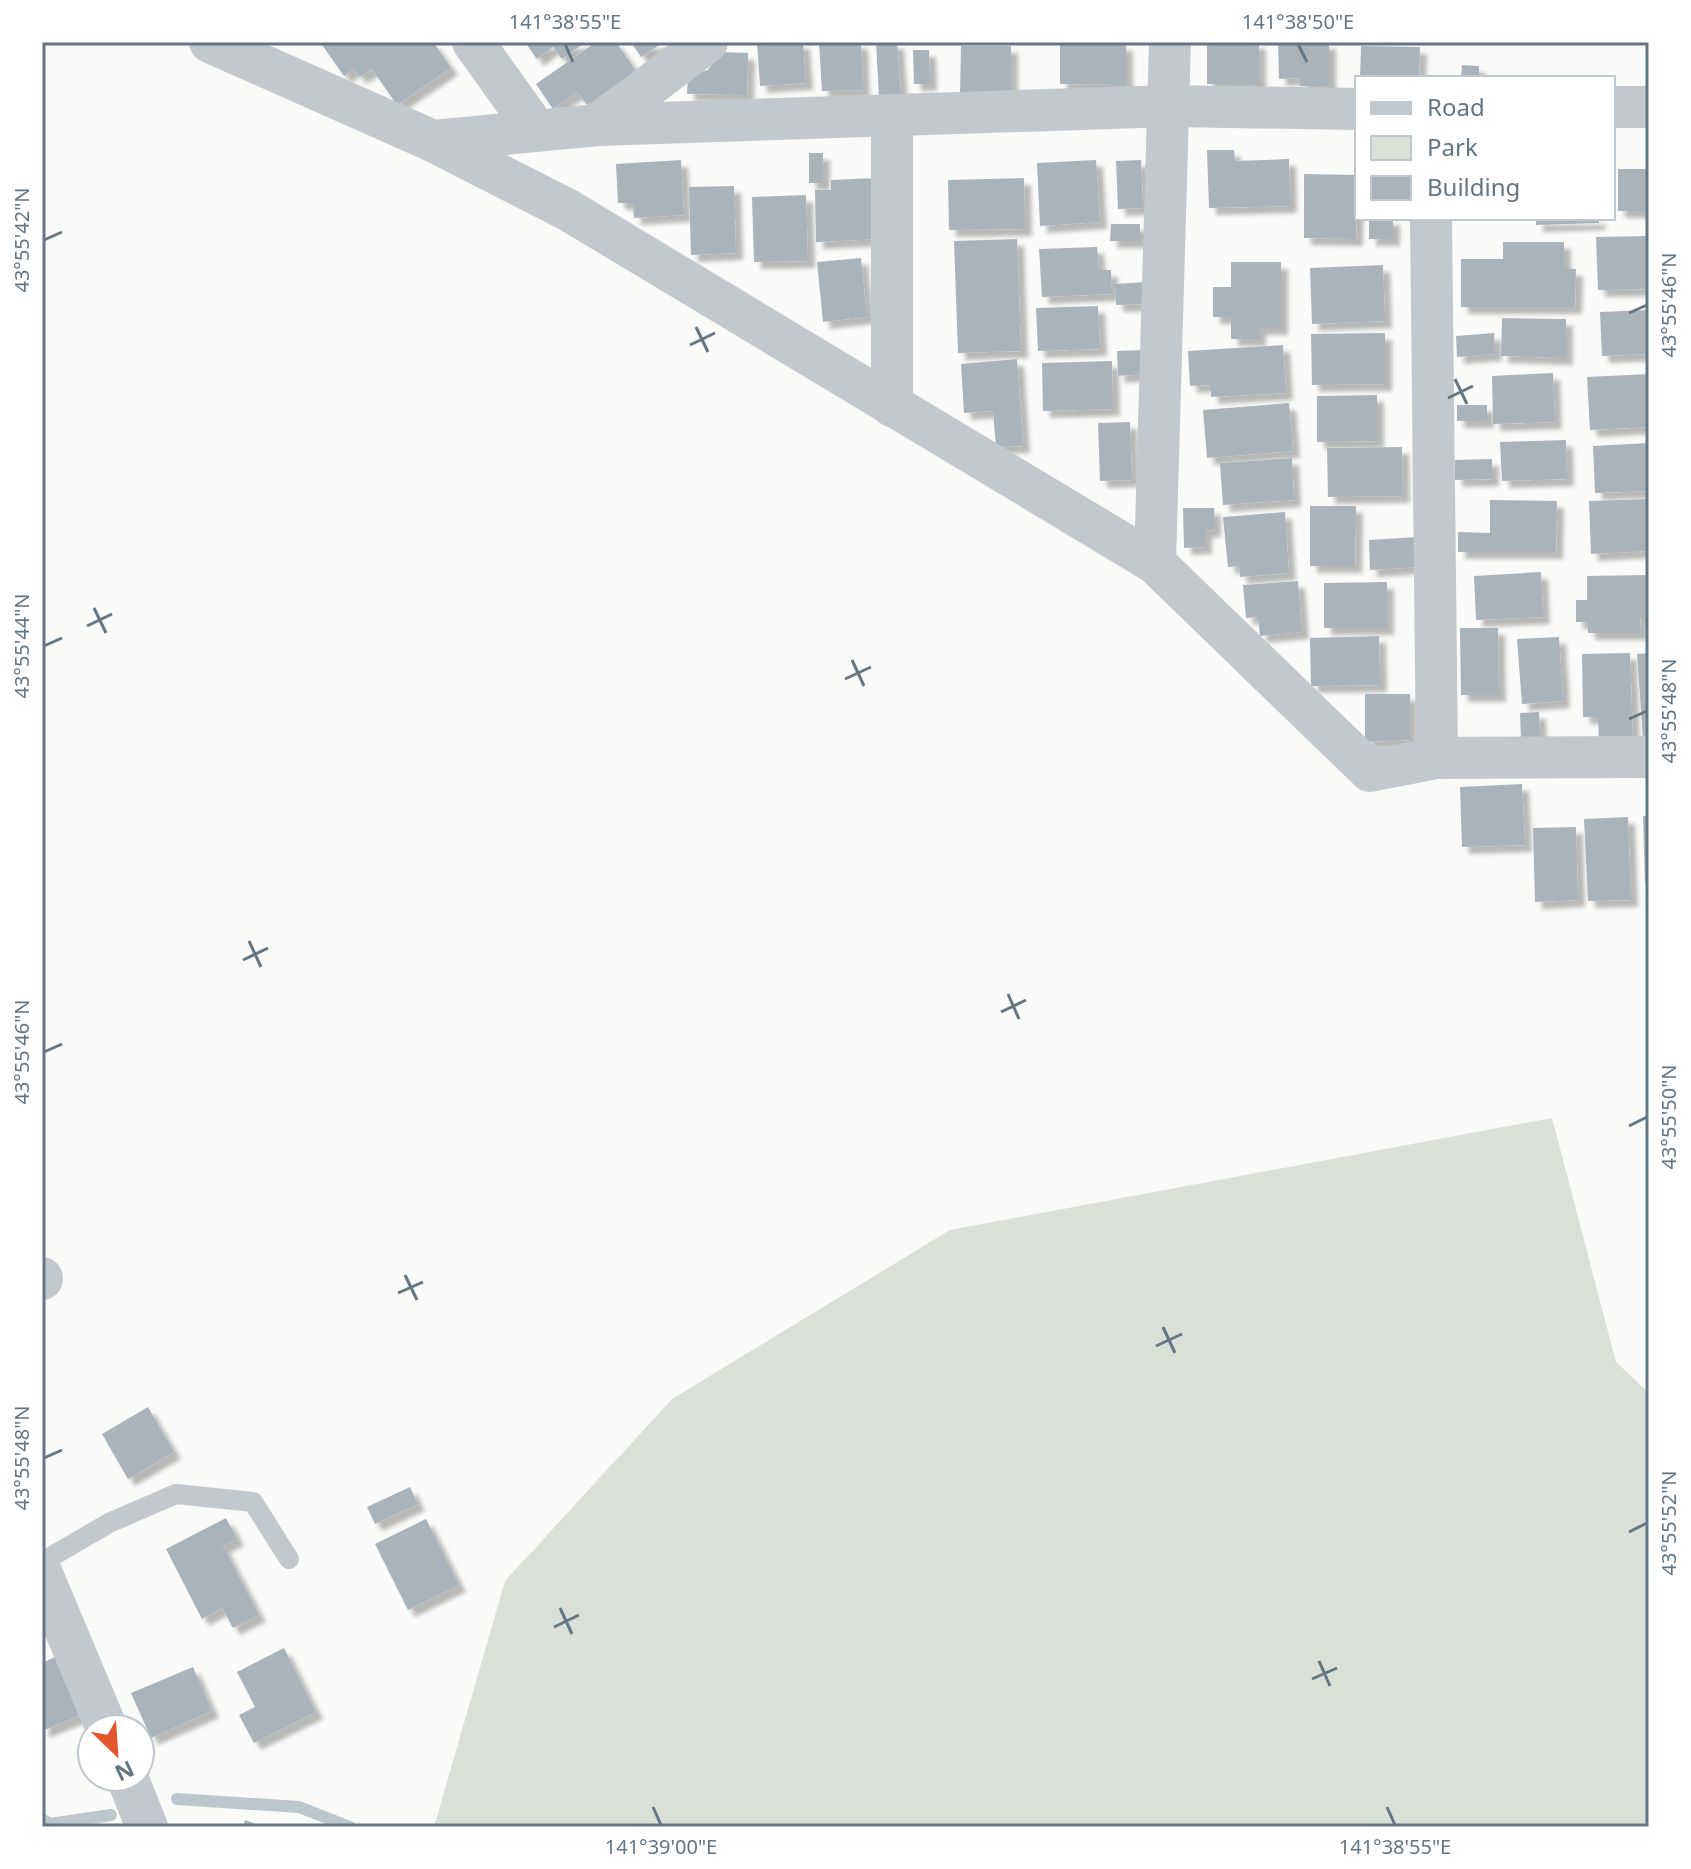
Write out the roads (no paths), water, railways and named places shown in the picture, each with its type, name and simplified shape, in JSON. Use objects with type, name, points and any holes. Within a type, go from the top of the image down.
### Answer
[{"type":"street","points":[[473,42],[536,130]]},
{"type":"street","points":[[598,125],[707,42]]},
{"type":"street","points":[[1155,563],[1170,42]]},
{"type":"street","points":[[229,45],[433,141],[568,210],[1155,563],[1370,771],[1437,758],[1649,757]]},
{"type":"street","points":[[433,141],[598,125],[1170,106],[1355,109]]},
{"type":"street","points":[[1615,107],[1649,107]]},
{"type":"street","points":[[892,115],[892,406]]},
{"type":"street","points":[[1431,220],[1437,758]]},
{"type":"street","points":[[42,1574],[100,1713]]},
{"type":"street","points":[[133,1793],[147,1827]]},
{"type":"lane","points":[[42,1562],[109,1523],[176,1494],[253,1502],[289,1559]]},
{"type":"waterway","points":[[177,1799],[299,1807],[350,1827]]},
{"type":"waterway","points":[[42,1819],[50,1824],[111,1815]]}]
